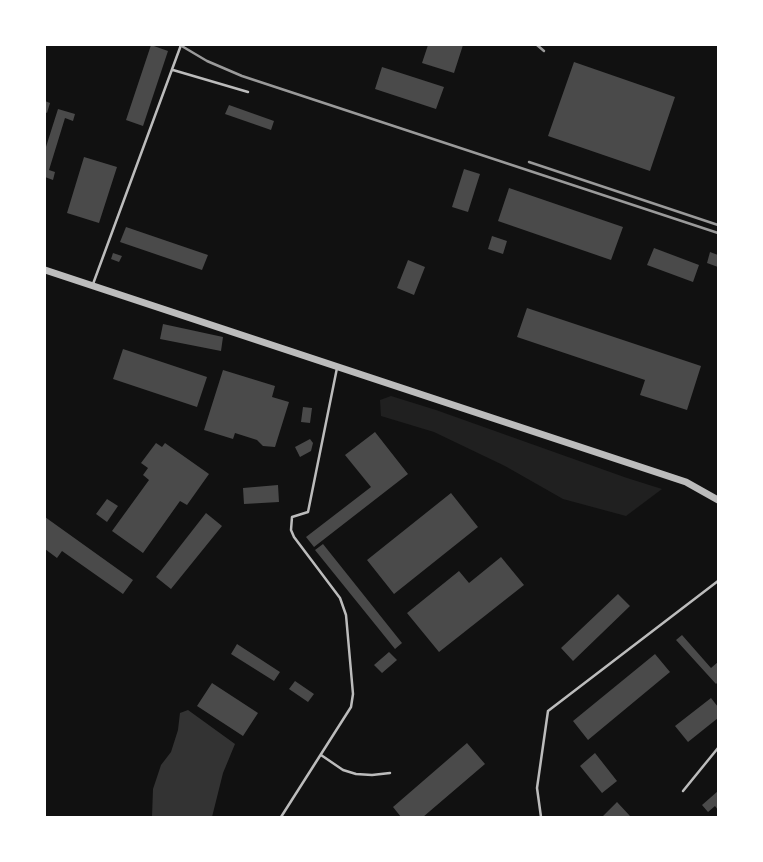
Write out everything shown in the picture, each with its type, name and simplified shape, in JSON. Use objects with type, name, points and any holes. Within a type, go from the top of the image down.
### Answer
[{"type":"street","points":[[45,270],[686,482],[718,500]]},
{"type":"lane","points":[[92,286],[181,45]]},
{"type":"lane","points":[[173,70],[248,92]]},
{"type":"lane","points":[[282,817],[351,707],[354,694],[346,616],[340,598],[294,537],[291,530],[292,517],[308,512],[338,367]]},
{"type":"lane","points":[[541,817],[537,788],[548,711],[718,581]]},
{"type":"lane","points":[[683,791],[718,748]]},
{"type":"lane","points":[[321,755],[343,770],[356,774],[390,773]]},
{"type":"shaded area","points":[[391,396],[662,489],[626,516],[563,499],[505,466],[434,432],[381,416],[380,400]]},
{"type":"shaded area","points":[[188,710],[235,744],[223,773],[212,817],[152,817],[153,789],[161,765],[171,752],[178,730],[180,713]]},
{"type":"building","points":[[151,45],[168,51],[143,126],[126,120]]},
{"type":"building","points":[[428,45],[463,45],[454,73],[422,63]]},
{"type":"building","points":[[574,62],[675,97],[650,171],[548,136]]},
{"type":"building","points":[[382,67],[444,87],[436,109],[375,89]]},
{"type":"building","points":[[45,101],[50,103],[47,113],[45,112]]},
{"type":"building","points":[[229,105],[274,121],[271,130],[225,114]]},
{"type":"building","points":[[58,109],[75,114],[73,121],[65,118],[49,170],[55,172],[53,180],[45,177],[45,150]]},
{"type":"building","points":[[84,157],[117,167],[99,223],[67,213]]},
{"type":"building","points":[[464,169],[480,174],[468,212],[452,207]]},
{"type":"building","points":[[509,188],[623,227],[611,260],[498,221]]},
{"type":"building","points":[[126,227],[208,255],[202,270],[120,242]]},
{"type":"building","points":[[492,236],[507,241],[503,254],[488,249]]},
{"type":"building","points":[[654,248],[699,265],[693,282],[647,265]]},
{"type":"building","points":[[710,252],[718,255],[718,267],[707,263]]},
{"type":"building","points":[[113,253],[122,256],[119,262],[111,259]]},
{"type":"building","points":[[408,260],[425,267],[414,295],[397,288]]},
{"type":"building","points":[[527,308],[701,366],[687,410],[640,395],[645,380],[517,337]]},
{"type":"building","points":[[163,324],[223,337],[221,351],[160,339]]},
{"type":"building","points":[[123,349],[207,377],[197,407],[113,379]]},
{"type":"building","points":[[223,370],[275,386],[272,397],[289,402],[275,447],[263,446],[257,440],[235,433],[233,439],[204,430]]},
{"type":"building","points":[[303,407],[312,408],[310,423],[301,422]]},
{"type":"building","points":[[375,432],[408,474],[314,547],[306,537],[371,487],[345,455]]},
{"type":"building","points":[[310,439],[313,443],[311,451],[300,457],[295,447]]},
{"type":"building","points":[[156,443],[162,447],[165,443],[209,474],[187,505],[180,501],[143,553],[112,531],[149,480],[143,475],[148,468],[141,463]]},
{"type":"building","points":[[278,485],[279,502],[244,504],[243,488]]},
{"type":"building","points":[[451,493],[478,527],[394,594],[367,560]]},
{"type":"building","points":[[107,499],[118,506],[107,522],[96,514]]},
{"type":"building","points":[[206,513],[222,526],[171,589],[156,577]]},
{"type":"building","points":[[45,517],[133,580],[123,594],[62,551],[57,558],[45,549]]},
{"type":"building","points":[[323,544],[402,643],[395,649],[315,550]]},
{"type":"building","points":[[501,557],[524,585],[439,652],[407,613],[459,571],[469,583]]},
{"type":"building","points":[[618,594],[630,606],[573,661],[561,648]]},
{"type":"building","points":[[682,635],[711,668],[718,662],[718,682],[716,684],[676,640]]},
{"type":"building","points":[[237,644],[280,672],[274,681],[231,654]]},
{"type":"building","points":[[389,652],[397,660],[382,673],[374,665]]},
{"type":"building","points":[[655,654],[670,672],[588,740],[573,721]]},
{"type":"building","points":[[295,681],[314,694],[308,702],[289,689]]},
{"type":"building","points":[[212,683],[258,713],[243,736],[197,706]]},
{"type":"building","points":[[711,698],[718,707],[718,718],[688,742],[675,726]]},
{"type":"building","points":[[467,743],[485,764],[423,817],[401,817],[393,807]]},
{"type":"building","points":[[595,753],[617,781],[602,793],[580,766]]},
{"type":"building","points":[[718,791],[718,810],[715,806],[708,812],[702,805]]},
{"type":"building","points":[[617,802],[629,817],[602,817]]},
{"type":"railway","points":[[180,45],[207,61],[242,76],[718,233]]},
{"type":"railway","points":[[537,45],[544,51]]},
{"type":"railway","points":[[529,162],[718,225]]}]
